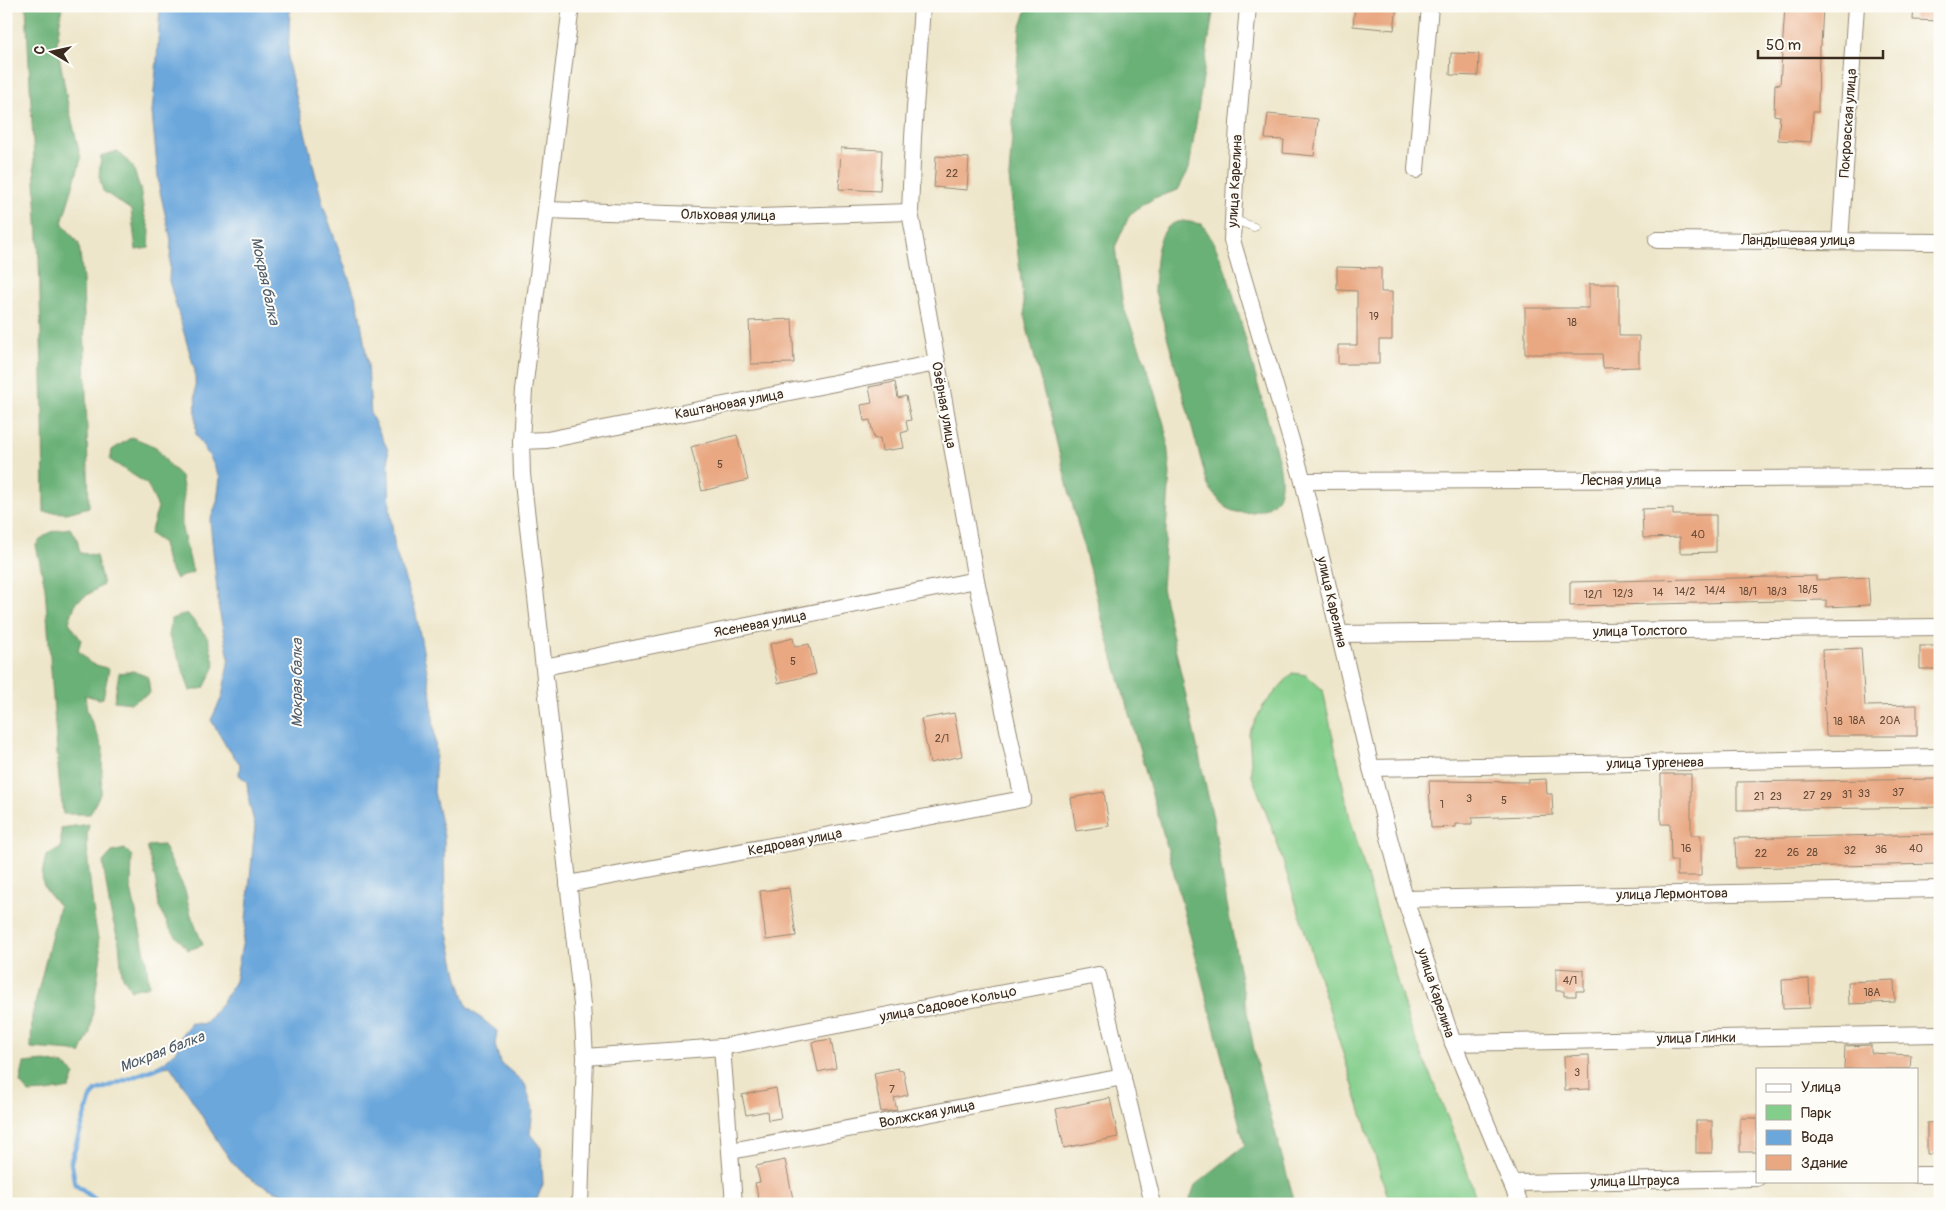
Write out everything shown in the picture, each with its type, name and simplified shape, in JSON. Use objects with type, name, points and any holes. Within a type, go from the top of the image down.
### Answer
[{"type":"street","points":[[571,6],[524,390],[521,441],[522,474],[582,1005],[585,1057],[580,1204]]},
{"type":"street","name":"Озёрная улица","points":[[922,6],[912,138],[910,212],[976,580],[1022,799]]},
{"type":"street","name":"улица Карелина","points":[[1248,6],[1238,123],[1232,240],[1303,481],[1371,768],[1405,899],[1453,1043],[1513,1183],[1520,1204]]},
{"type":"street","points":[[1416,170],[1430,6]]},
{"type":"street","name":"Покровская улица","points":[[1840,240],[1856,6]]},
{"type":"street","name":"Ольховая улица","points":[[546,210],[761,217],[910,212]]},
{"type":"street","name":"Ландышевая улица","points":[[1657,240],[1940,242]]},
{"type":"street","name":"Каштановая улица","points":[[521,441],[547,440],[936,363]]},
{"type":"street","name":"Лесная улица","points":[[1303,481],[1940,478]]},
{"type":"street","name":"Ясеневая улица","points":[[544,667],[976,580]]},
{"type":"street","name":"улица Толстого","points":[[1339,634],[1940,627]]},
{"type":"street","name":"улица Тургенева","points":[[1371,768],[1940,757]]},
{"type":"street","name":"Кедровая улица","points":[[568,884],[1022,799]]},
{"type":"street","name":"улица Лермонтова","points":[[1405,899],[1940,889]]},
{"type":"street","name":"улица Садовое Кольцо","points":[[722,1047],[1098,975],[1153,1204]]},
{"type":"street","name":"улица Глинки","points":[[1453,1043],[1940,1034]]},
{"type":"street","points":[[585,1057],[722,1047],[734,1204]]},
{"type":"street","name":"Волжская улица","points":[[731,1150],[1123,1077]]},
{"type":"street","points":[[1918,1175],[1940,1175]]},
{"type":"street","name":"улица Штрауса","points":[[1513,1183],[1756,1178]]},
{"type":"lane","points":[[1232,219],[1254,227]]},
{"type":"green space","points":[[26,6],[62,6],[57,43],[67,100],[81,159],[62,223],[79,244],[83,280],[89,507],[67,513],[44,512],[39,259]]},
{"type":"green space","points":[[1028,6],[1214,6],[1189,169],[1178,190],[1154,198],[1130,214],[1115,247],[1123,306],[1146,364],[1166,431],[1170,474],[1162,588],[1213,818],[1257,1066],[1295,1204],[1188,1204],[1195,1185],[1245,1145],[1169,854],[1104,626],[1026,324],[1009,177],[1020,28]]},
{"type":"green space","points":[[118,151],[133,167],[140,188],[144,214],[150,231],[149,248],[136,250],[131,210],[103,191],[99,176],[101,156]]},
{"type":"green space","points":[[1183,221],[1202,224],[1210,236],[1223,264],[1237,308],[1279,462],[1281,476],[1278,497],[1262,510],[1246,513],[1231,510],[1221,503],[1208,486],[1154,288],[1156,256],[1163,233],[1175,223]]},
{"type":"green space","points":[[132,437],[156,447],[169,465],[181,476],[184,494],[182,529],[193,572],[176,579],[167,564],[163,543],[150,534],[158,507],[147,484],[110,460],[112,450]]},
{"type":"green space","points":[[70,528],[77,539],[80,553],[96,555],[103,585],[76,602],[69,622],[81,640],[78,650],[90,663],[109,669],[103,698],[99,699],[85,695],[87,711],[103,748],[101,792],[90,814],[63,814],[45,587],[36,545],[51,532]]},
{"type":"green space","points":[[187,613],[208,638],[215,666],[204,688],[190,691],[169,637],[171,619]]},
{"type":"green space","points":[[133,671],[148,677],[150,693],[131,703],[114,701],[119,673]]},
{"type":"green space","points":[[1292,673],[1306,675],[1323,690],[1349,814],[1409,1023],[1458,1143],[1478,1204],[1390,1204],[1276,839],[1252,776],[1249,733],[1263,706]]},
{"type":"green space","points":[[89,824],[87,836],[88,863],[101,955],[90,1032],[80,1054],[73,1051],[31,1048],[32,1016],[59,906],[48,893],[43,883],[42,878],[46,856],[61,848],[61,828]]},
{"type":"green space","points":[[163,845],[185,890],[191,915],[203,945],[188,950],[169,928],[159,906],[156,883],[147,846]]},
{"type":"green space","points":[[125,849],[132,856],[131,889],[146,958],[149,986],[131,990],[122,975],[119,943],[110,910],[103,862],[112,852]]},
{"type":"green space","points":[[45,1061],[64,1065],[75,1074],[70,1088],[29,1093],[20,1083],[24,1063]]},
{"type":"water","points":[[160,6],[290,6],[288,63],[323,205],[358,304],[368,365],[371,415],[388,450],[390,509],[395,550],[415,609],[430,687],[436,751],[434,792],[444,837],[445,919],[458,979],[467,1007],[497,1031],[495,1045],[500,1062],[525,1084],[533,1110],[530,1134],[541,1148],[543,1184],[535,1204],[312,1204],[261,1185],[243,1173],[234,1165],[222,1148],[170,1066],[152,1069],[164,1062],[176,1051],[182,1034],[191,1023],[205,1024],[222,1003],[235,981],[245,930],[255,826],[249,802],[247,782],[239,775],[240,764],[226,746],[211,720],[222,697],[229,658],[219,610],[210,521],[217,502],[220,478],[210,457],[196,435],[195,371],[169,281],[171,240],[159,187],[152,112]]},
{"type":"building","points":[[1355,6],[1397,6],[1394,30],[1353,26]]},
{"type":"building","points":[[1785,6],[1823,6],[1821,46],[1819,46],[1818,112],[1813,112],[1811,142],[1778,140],[1780,116],[1774,115],[1775,84],[1780,85]]},
{"type":"building","points":[[1914,6],[1940,6],[1940,21],[1913,20]]},
{"type":"building","points":[[1451,53],[1479,54],[1478,76],[1450,75]]},
{"type":"building","points":[[1268,114],[1318,119],[1314,156],[1283,153],[1284,140],[1265,139]]},
{"type":"building","points":[[841,148],[882,150],[880,191],[839,189]]},
{"type":"building","points":[[936,156],[969,158],[967,190],[934,187]]},
{"type":"building","points":[[1337,267],[1381,268],[1381,292],[1392,292],[1392,340],[1379,340],[1379,364],[1338,364],[1338,345],[1357,345],[1357,291],[1337,290]]},
{"type":"building","points":[[1589,284],[1619,284],[1619,336],[1639,336],[1639,367],[1603,368],[1602,354],[1525,354],[1525,308],[1589,308]]},
{"type":"building","points":[[792,319],[794,363],[751,364],[749,321]]},
{"type":"building","points":[[895,382],[898,398],[906,396],[911,420],[906,421],[908,431],[901,433],[904,448],[882,451],[880,438],[874,439],[870,420],[864,421],[861,405],[872,403],[869,387]]},
{"type":"building","points":[[737,435],[748,480],[702,491],[691,447]]},
{"type":"building","points":[[1673,508],[1673,515],[1716,515],[1716,552],[1680,553],[1680,537],[1643,538],[1642,509]]},
{"type":"building","points":[[1816,576],[1816,580],[1868,577],[1870,605],[1826,607],[1826,600],[1570,606],[1570,582]]},
{"type":"building","points":[[793,638],[795,647],[809,644],[816,674],[778,683],[770,644]]},
{"type":"building","points":[[1920,646],[1940,646],[1940,669],[1920,669]]},
{"type":"building","points":[[1861,648],[1865,706],[1917,705],[1917,736],[1826,736],[1822,650]]},
{"type":"building","points":[[954,713],[962,756],[930,763],[921,719]]},
{"type":"building","points":[[1661,774],[1691,774],[1691,835],[1701,835],[1701,876],[1677,876],[1677,861],[1671,861],[1670,824],[1661,824]]},
{"type":"building","points":[[1546,779],[1547,794],[1552,794],[1553,815],[1472,818],[1472,824],[1456,824],[1456,827],[1431,828],[1429,781],[1528,782],[1528,780]]},
{"type":"building","points":[[1940,779],[1940,807],[1737,810],[1737,782]]},
{"type":"building","points":[[1104,792],[1109,826],[1076,831],[1071,798]]},
{"type":"building","points":[[1940,834],[1940,864],[1736,868],[1735,838]]},
{"type":"building","points":[[789,888],[796,936],[766,940],[760,891]]},
{"type":"building","points":[[1556,968],[1584,970],[1584,991],[1576,991],[1576,996],[1564,996],[1564,991],[1556,991]]},
{"type":"building","points":[[1809,979],[1810,1008],[1783,1009],[1782,980]]},
{"type":"building","points":[[1894,980],[1895,1002],[1849,1004],[1848,982]]},
{"type":"building","points":[[831,1039],[836,1068],[818,1072],[812,1042]]},
{"type":"building","points":[[1871,1045],[1871,1053],[1911,1055],[1910,1068],[1844,1068],[1845,1046]]},
{"type":"building","points":[[1589,1055],[1590,1089],[1565,1090],[1564,1056]]},
{"type":"building","points":[[898,1068],[899,1071],[903,1070],[908,1095],[894,1098],[897,1110],[881,1112],[874,1073]]},
{"type":"building","points":[[776,1088],[781,1118],[768,1120],[767,1111],[746,1115],[742,1095]]},
{"type":"building","points":[[1110,1098],[1118,1137],[1064,1148],[1056,1109]]},
{"type":"building","points":[[1740,1118],[1756,1118],[1756,1152],[1740,1152]]},
{"type":"building","points":[[1696,1121],[1712,1121],[1712,1153],[1696,1153]]},
{"type":"building","points":[[1940,1122],[1940,1154],[1927,1154],[1927,1123]]},
{"type":"building","points":[[785,1160],[793,1199],[772,1204],[760,1204],[755,1183],[760,1182],[756,1166]]},
{"type":"waterway","name":"Мокрая балка","points":[[101,1204],[75,1184],[71,1161],[90,1099],[96,1091],[162,1066]]}]
